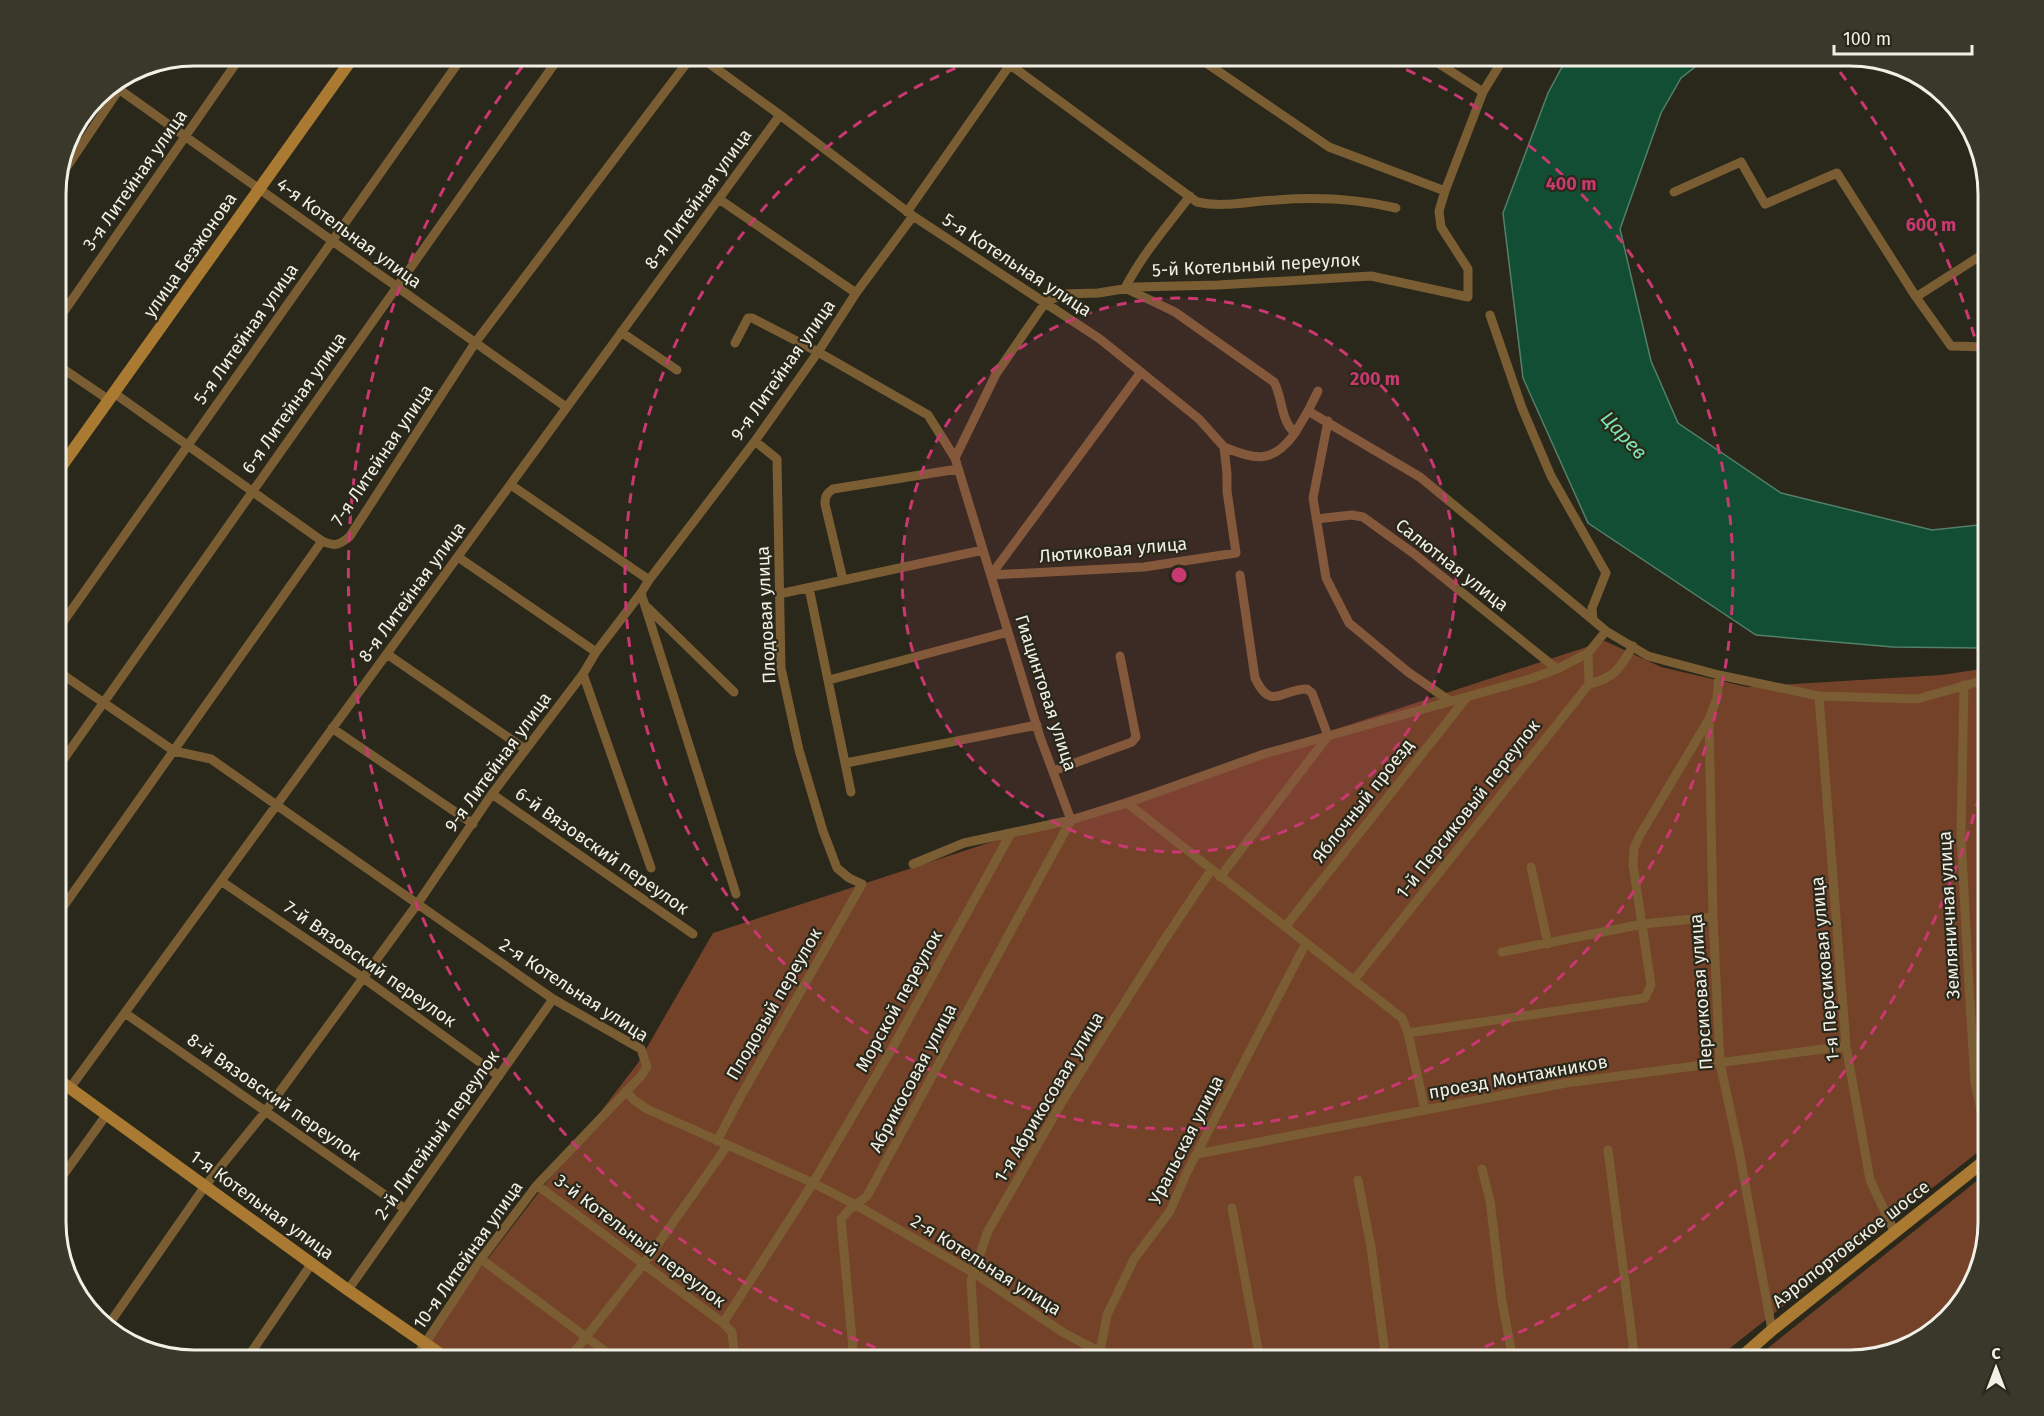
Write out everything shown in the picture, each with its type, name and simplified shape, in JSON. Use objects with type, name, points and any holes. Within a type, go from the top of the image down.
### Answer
[{"type":"street","name":"3-я Литейная улица","points":[[66,309],[234,66]]},
{"type":"street","name":"улица Безжонова","points":[[66,460],[347,66]]},
{"type":"street","name":"5-я Литейная улица","points":[[66,618],[456,66]]},
{"type":"street","name":"6-я Литейная улица","points":[[66,756],[553,66]]},
{"type":"street","name":"7-я Литейная улица","points":[[66,902],[322,541],[332,546],[341,544],[350,536],[475,343],[684,66]]},
{"type":"street","name":"5-я Котельная улица","points":[[713,66],[910,214],[1100,339],[1199,419],[1224,447]]},
{"type":"street","name":"9-я Литейная улица","points":[[112,1320],[205,1186],[265,1112],[418,903],[492,794],[584,674],[596,652],[755,441],[818,352],[1009,66]]},
{"type":"street","points":[[1013,66],[1197,202],[1218,206],[1293,199],[1373,202],[1396,208]]},
{"type":"street","points":[[1211,66],[1329,147],[1445,191],[1483,92],[1499,66]]},
{"type":"street","points":[[1443,66],[1483,92]]},
{"type":"street","name":"4-я Котельная улица","points":[[120,90],[566,407]]},
{"type":"street","points":[[70,160],[108,100]]},
{"type":"street","name":"8-я Литейная улица","points":[[70,1088],[780,115]]},
{"type":"street","points":[[1674,192],[1741,162],[1765,204],[1837,173],[1916,297],[1951,346],[1978,347]]},
{"type":"street","name":"5-й Котельный переулок","points":[[1045,303],[1063,294],[1098,293],[1125,288],[1371,276],[1468,297],[1468,269],[1441,227],[1439,211],[1445,191]]},
{"type":"street","points":[[1190,196],[1134,269],[1125,288],[1175,312],[1274,382],[1289,428],[1295,433]]},
{"type":"street","points":[[719,199],[856,293]]},
{"type":"street","points":[[1916,297],[1978,258]]},
{"type":"street","points":[[955,458],[996,374],[1045,303]]},
{"type":"street","points":[[1490,315],[1522,408],[1551,476],[1606,573],[1592,608],[1593,620]]},
{"type":"street","name":"Гиацинтовая улица","points":[[735,343],[748,318],[752,318],[818,352],[928,415],[955,458],[1037,725],[1071,820]]},
{"type":"street","points":[[621,333],[677,370]]},
{"type":"street","points":[[66,370],[188,445],[322,541]]},
{"type":"street","points":[[991,574],[1141,372]]},
{"type":"street","points":[[1224,447],[1246,456],[1269,455],[1280,451],[1295,433],[1318,391]]},
{"type":"street","points":[[1308,411],[1420,477],[1606,631],[1647,656],[1719,675],[1819,696],[1917,699],[1978,682]]},
{"type":"street","points":[[1328,421],[1313,498],[1326,578],[1349,623],[1408,672],[1450,701]]},
{"type":"street","name":"Плодовая улица","points":[[755,441],[777,459],[781,668],[799,750],[823,831],[837,868],[849,878],[862,884]]},
{"type":"street","name":"Лютиковая улица","points":[[991,574],[1144,567],[1236,553],[1227,491],[1224,447]]},
{"type":"street","points":[[843,580],[825,504],[829,491],[958,468]]},
{"type":"street","points":[[511,484],[649,580]]},
{"type":"street","name":"Салютная улица","points":[[1316,519],[1352,515],[1363,517],[1413,553],[1557,669]]},
{"type":"street","points":[[779,594],[983,550]]},
{"type":"street","points":[[458,557],[596,652]]},
{"type":"street","points":[[1240,575],[1255,678],[1260,689],[1266,695],[1274,698],[1307,688],[1312,693],[1328,736]]},
{"type":"street","points":[[809,588],[830,680],[851,792]]},
{"type":"street","points":[[641,593],[736,894]]},
{"type":"street","points":[[645,606],[734,692]]},
{"type":"street","points":[[913,864],[964,843],[1071,820],[1127,803],[1264,754],[1557,669],[1588,652],[1606,631]]},
{"type":"street","points":[[830,680],[1008,632]]},
{"type":"street","points":[[1588,652],[1589,684],[1607,680],[1622,666],[1633,646]]},
{"type":"street","points":[[387,654],[525,749]]},
{"type":"street","points":[[1053,771],[1132,742],[1136,736],[1120,656]]},
{"type":"street","points":[[584,674],[651,868]]},
{"type":"street","points":[[1408,1033],[1645,998],[1651,985],[1633,864],[1634,848],[1709,719],[1717,698],[1719,675]]},
{"type":"street","name":"2-я Котельная улица","points":[[66,677],[174,751],[211,759],[553,999],[641,1049],[647,1067],[626,1091],[647,1109],[856,1205],[974,1273],[1092,1350]]},
{"type":"street","name":"1-й Персиковый переулок","points":[[1354,980],[1589,684]]},
{"type":"street","name":"Земляничная улица","points":[[1964,686],[1961,836],[1975,1083],[1978,1095]]},
{"type":"street","name":"Яблочный проезд","points":[[1286,927],[1467,696]]},
{"type":"street","name":"1-я Персиковая улица","points":[[1819,696],[1846,1046],[1870,1180],[1895,1233]]},
{"type":"street","name":"Персиковая улица","points":[[1709,719],[1713,917],[1720,1063],[1739,1151],[1772,1330]]},
{"type":"street","points":[[846,763],[1037,725]]},
{"type":"street","points":[[333,728],[473,824]]},
{"type":"street","points":[[1220,877],[1328,736]]},
{"type":"street","name":"6-й Вязовский переулок","points":[[492,794],[693,934]]},
{"type":"street","points":[[1127,803],[1402,1018],[1408,1033],[1425,1110]]},
{"type":"street","name":"Абрикосовая улица","points":[[853,1350],[840,1223],[844,1216],[867,1196],[1071,820]]},
{"type":"street","name":"Морской переулок","points":[[723,1323],[813,1184],[894,1045],[1011,833]]},
{"type":"street","points":[[1531,867],[1548,944]]},
{"type":"street","name":"1-я Абрикосовая улица","points":[[975,1350],[971,1281],[988,1231],[1063,1100],[1211,870]]},
{"type":"street","name":"7-й Вязовский переулок","points":[[221,881],[362,977],[499,1076]]},
{"type":"street","name":"Плодовый переулок","points":[[717,1142],[862,884]]},
{"type":"street","points":[[1502,952],[1643,924],[1713,917]]},
{"type":"street","name":"Уральская улица","points":[[1103,1350],[1107,1315],[1134,1259],[1170,1211],[1187,1172],[1306,943]]},
{"type":"street","name":"2-й Литейный переулок","points":[[348,1290],[553,999]]},
{"type":"street","name":"8-й Вязовский переулок","points":[[125,1012],[405,1209]]},
{"type":"street","name":"проезд Монтажников","points":[[1197,1154],[1566,1083],[1846,1046]]},
{"type":"street","name":"1-я Котельная улица","points":[[66,1085],[348,1290],[435,1350]]},
{"type":"street","name":"10-я Литейная улица","points":[[422,1350],[481,1259],[537,1185],[626,1091]]},
{"type":"street","points":[[66,1171],[107,1114]]},
{"type":"street","points":[[576,1350],[644,1264],[727,1146]]},
{"type":"street","points":[[1608,1150],[1634,1350]]},
{"type":"street","name":"Аэропортовское шоссе","points":[[1749,1350],[1978,1167]]},
{"type":"street","points":[[1482,1168],[1490,1200],[1502,1301],[1511,1350]]},
{"type":"street","points":[[1358,1180],[1371,1246],[1385,1350]]},
{"type":"street","name":"3-й Котельный переулок","points":[[537,1185],[723,1323]]},
{"type":"street","points":[[1232,1208],[1258,1350]]},
{"type":"street","points":[[481,1259],[603,1350]]},
{"type":"street","points":[[253,1350],[312,1263]]},
{"type":"street","points":[[723,1323],[732,1332],[734,1350]]},
{"type":"shaded area","points":[[1605,641],[1661,667],[1747,687],[1941,675],[1978,669],[1978,1152],[1728,1350],[443,1350],[426,1339],[638,1063],[713,933]]},
{"type":"shaded area","points":[[1978,1180],[1978,1222],[1974,1255],[1961,1286],[1934,1318],[1906,1337],[1883,1346],[1850,1350],[1766,1350]]},
{"type":"water","name":"Царев","points":[[1563,66],[1696,66],[1681,78],[1661,113],[1620,229],[1651,361],[1678,423],[1781,493],[1932,530],[1978,525],[1978,648],[1893,647],[1756,635],[1588,523],[1523,378],[1503,213],[1548,93]]}]
